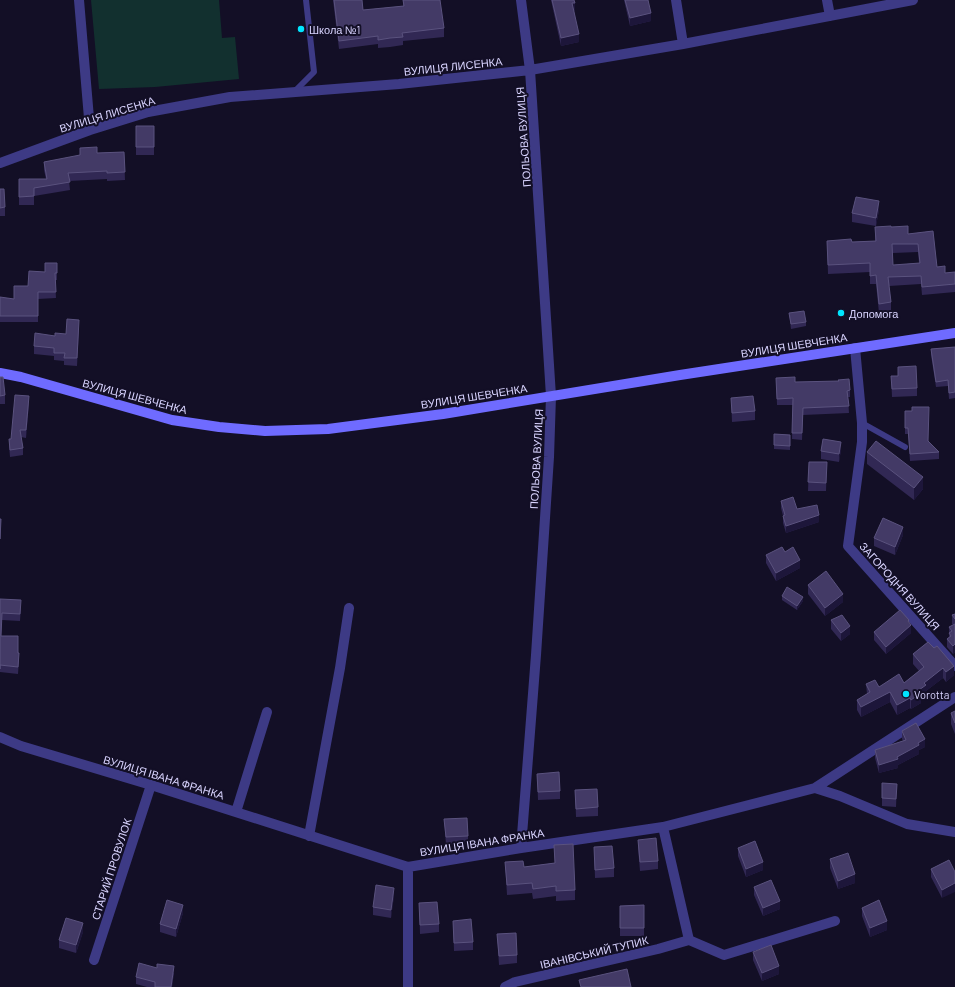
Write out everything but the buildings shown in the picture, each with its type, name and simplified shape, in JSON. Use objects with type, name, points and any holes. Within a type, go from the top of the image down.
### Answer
[{"type":"street","points":[[79,0],[90,130]]},
{"type":"street","name":"ПОЛЬОВА ВУЛИЦЯ","points":[[521,0],[530,70],[551,396],[549,457],[536,655],[521,848]]},
{"type":"street","points":[[676,0],[683,44]]},
{"type":"street","points":[[828,0],[830,16]]},
{"type":"street","name":"ВУЛИЦЯ ЛИСЕНКА","points":[[0,163],[90,130],[148,112],[230,98],[399,84],[530,70],[683,44],[913,0]]},
{"type":"street","name":"ВУЛИЦЯ ШЕВЧЕНКА","points":[[0,373],[21,377],[172,420],[219,427],[264,431],[328,429],[444,414],[680,375],[955,334]]},
{"type":"street","name":"ЗАГОРОДНЯ ВУЛИЦЯ","points":[[855,348],[862,423],[862,442],[848,546],[955,666]]},
{"type":"street","points":[[310,836],[340,668],[349,608]]},
{"type":"street","name":"ВУЛИЦЯ ІВАНА ФРАНКА","points":[[0,737],[21,746],[151,784],[408,867],[521,848],[663,827],[815,788],[955,697]]},
{"type":"street","points":[[236,812],[267,712]]},
{"type":"street","name":"СТАРИЙ ПРОВУЛОК","points":[[94,960],[151,784]]},
{"type":"street","points":[[815,788],[840,796],[907,824],[955,832]]},
{"type":"street","points":[[663,827],[689,940],[724,955],[835,921]]},
{"type":"street","points":[[408,867],[408,987]]},
{"type":"street","name":"ІВАНІВСЬКИЙ ТУПИК","points":[[505,987],[515,982],[658,949],[689,940]]},
{"type":"lane","points":[[293,92],[314,72],[306,0]]},
{"type":"lane","points":[[862,423],[905,446]]},
{"type":"green space","points":[[91,0],[219,0],[222,38],[235,37],[239,79],[155,87],[99,89]]},
{"type":"place","name":"Школа №1","points":[[301,29]]},
{"type":"place","name":"Допомога","points":[[841,313]]},
{"type":"place","name":"Vorotta","points":[[906,694]]}]
